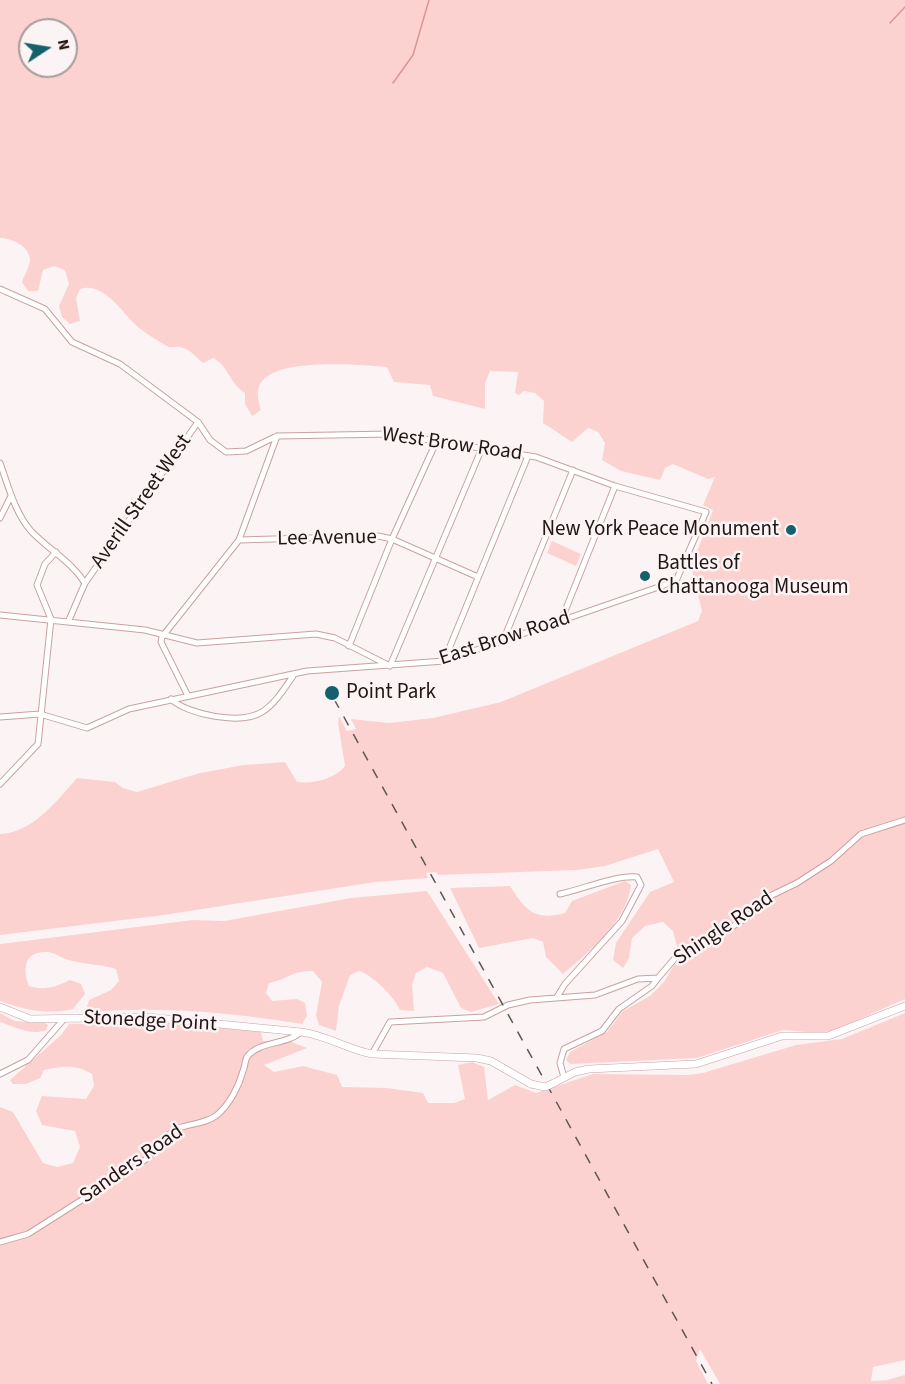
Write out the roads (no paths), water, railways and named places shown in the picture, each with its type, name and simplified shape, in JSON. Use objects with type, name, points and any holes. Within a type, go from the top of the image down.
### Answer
[{"type":"main road","points":[[564,1077],[590,1069],[696,1064],[782,1036],[828,1036],[905,1005]]},
{"type":"main road","name":"Stonedge Point","points":[[0,1007],[30,1019],[147,1017],[301,1032],[322,1036],[356,1051],[372,1054],[491,1060],[531,1083],[544,1087],[564,1077]]},
{"type":"street","name":"West Brow Road","points":[[0,290],[45,309],[72,342],[120,364],[198,422],[210,440],[226,452],[246,451],[277,436],[384,433],[528,456],[615,486],[706,512],[676,580]]},
{"type":"street","name":"Averill Street West","points":[[69,620],[85,583],[198,422]]},
{"type":"street","points":[[188,696],[161,642],[165,633],[239,540],[277,436]]},
{"type":"street","points":[[349,646],[392,538],[436,440]]},
{"type":"street","points":[[0,615],[69,620],[165,633],[196,643],[316,634],[335,638],[390,666],[482,448]]},
{"type":"street","points":[[444,661],[528,456]]},
{"type":"street","points":[[0,463],[11,496],[31,531],[74,568],[85,583]]},
{"type":"street","points":[[503,641],[573,470]]},
{"type":"street","points":[[561,621],[615,486]]},
{"type":"street","points":[[0,518],[11,496]]},
{"type":"street","name":"Lee Avenue","points":[[239,540],[378,536],[392,538],[478,578]]},
{"type":"street","points":[[0,784],[38,744],[51,619],[37,585],[45,564],[56,552]]},
{"type":"street","name":"East Brow Road","points":[[0,717],[40,714],[87,728],[129,709],[308,671],[444,661],[676,580]]},
{"type":"street","points":[[171,699],[179,707],[194,712],[245,717],[255,715],[270,706],[293,676]]},
{"type":"street","name":"Shingle Road","points":[[372,1054],[390,1022],[468,1020],[484,1017],[508,1005],[557,997],[595,995],[638,979],[658,978],[676,957],[702,946],[746,918],[766,898],[797,883],[831,861],[861,834],[905,820]]},
{"type":"street","points":[[557,997],[565,984],[622,921],[641,885],[637,877],[622,876],[598,886],[560,894]]},
{"type":"street","points":[[564,1077],[560,1063],[564,1049],[602,1032],[619,1009],[652,986],[658,978]]},
{"type":"street","points":[[0,1074],[28,1060],[64,1019]]},
{"type":"street","name":"Sanders Road","points":[[0,1242],[28,1234],[148,1158],[162,1140],[180,1127],[200,1124],[216,1116],[226,1106],[236,1089],[247,1057],[263,1047],[295,1038],[301,1032]]},
{"type":"waterway","points":[[393,83],[413,55],[429,0]]},
{"type":"waterway","points":[[890,23],[905,7]]},
{"type":"railway","points":[[334,699],[712,1384]]},
{"type":"place","name":"New York Peace Monument","points":[[791,530]]},
{"type":"place","name":"Battles of Chattanooga Museum","points":[[645,576]]},
{"type":"place","name":"Point Park","points":[[332,693]]}]
